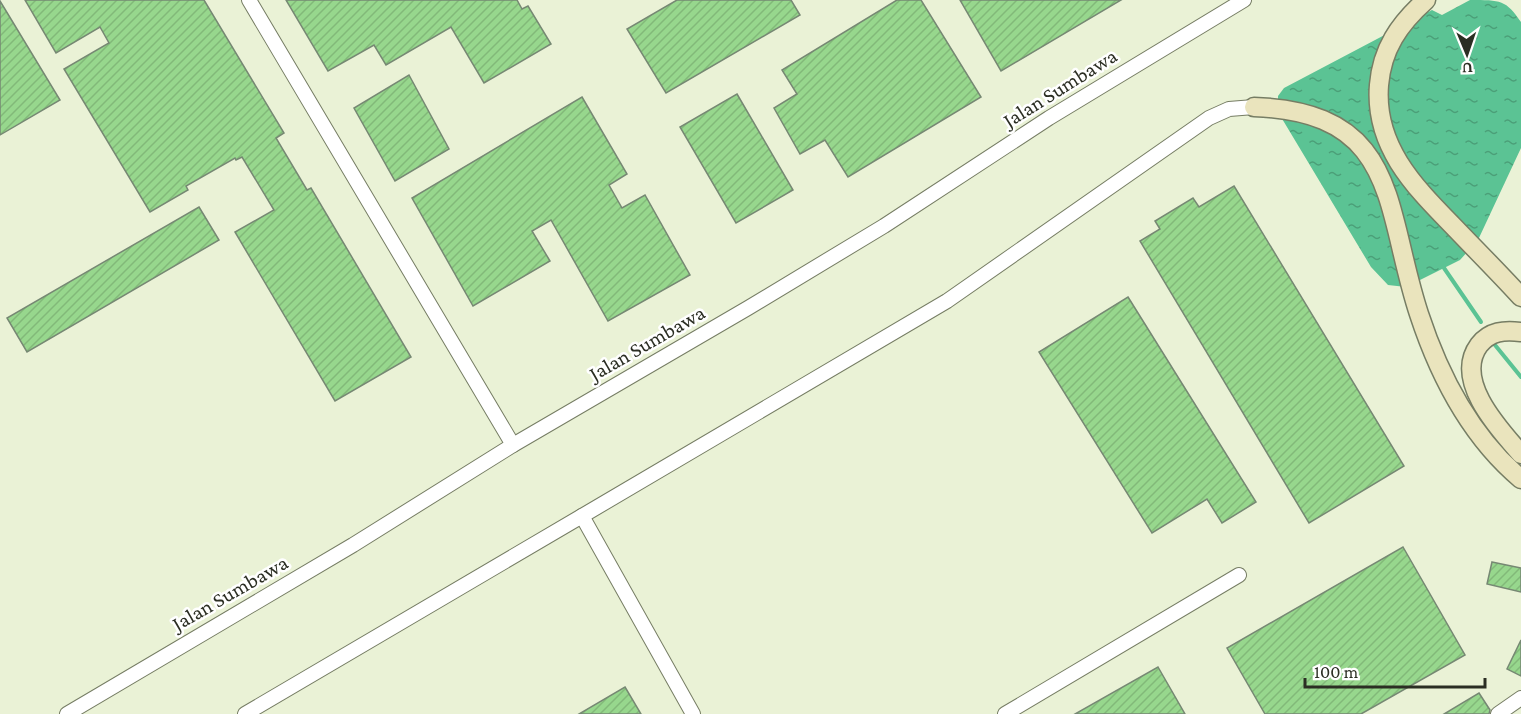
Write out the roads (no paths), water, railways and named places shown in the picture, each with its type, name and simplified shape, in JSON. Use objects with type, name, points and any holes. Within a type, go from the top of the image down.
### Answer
[{"type":"main road","points":[[1426,0],[1408,16],[1390,41],[1381,70],[1379,89],[1382,129],[1393,156],[1411,183],[1521,297]]},
{"type":"main road","points":[[1254,107],[1288,108],[1317,116],[1340,128],[1365,152],[1385,184],[1419,312],[1455,398],[1489,446],[1521,479]]},
{"type":"main road","points":[[1521,332],[1505,330],[1488,335],[1478,347],[1471,363],[1479,398],[1503,434],[1521,454]]},
{"type":"street","points":[[249,0],[513,445]]},
{"type":"street","name":"Jalan Sumbawa","points":[[67,714],[353,545],[513,445],[874,231],[1049,118],[1244,0]]},
{"type":"street","points":[[245,714],[947,301],[1209,118],[1229,109],[1254,107]]},
{"type":"street","points":[[582,516],[693,714]]},
{"type":"street","points":[[1005,714],[1239,575]]},
{"type":"street","points":[[1498,714],[1521,698]]},
{"type":"water","points":[[1470,0],[1502,3],[1511,9],[1521,22],[1521,148],[1478,240],[1460,260],[1406,287],[1388,285],[1371,267],[1278,112],[1278,96],[1284,88],[1432,10],[1442,15]]},
{"type":"waterway","points":[[1444,268],[1481,322]]},
{"type":"waterway","points":[[1495,345],[1521,377]]}]
